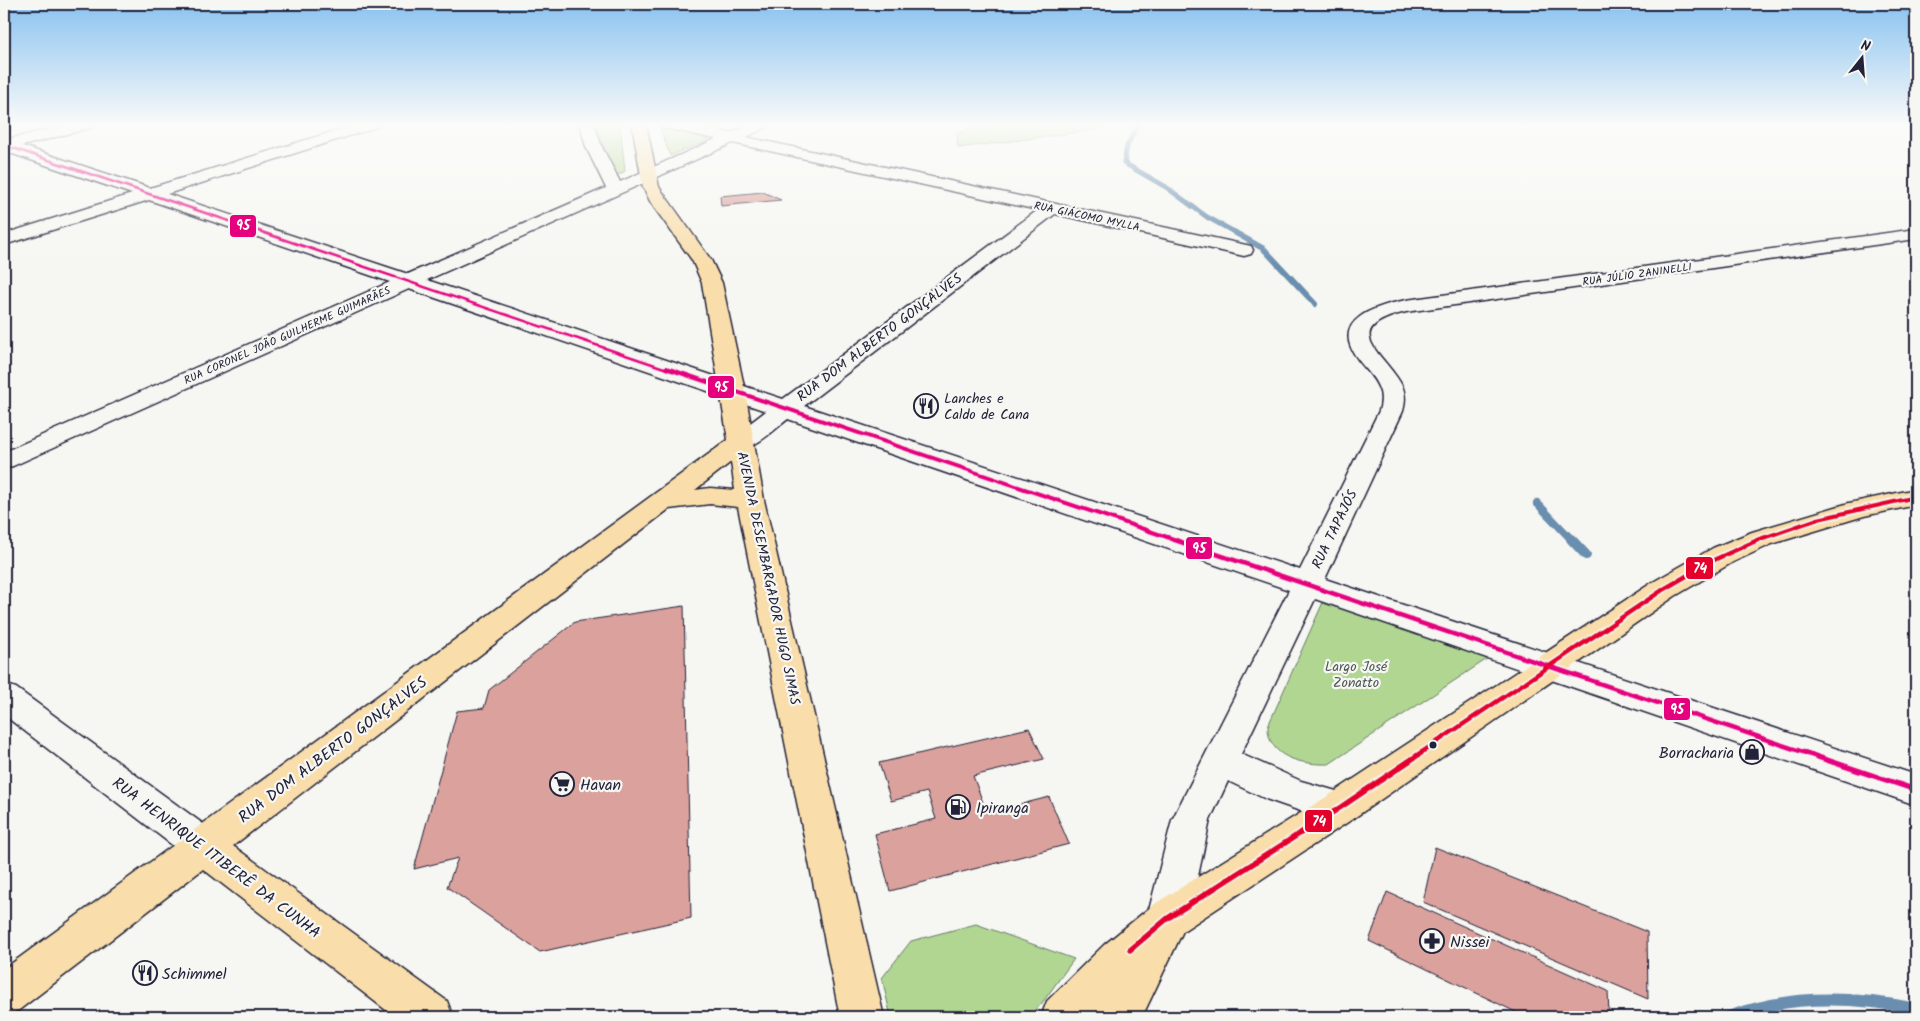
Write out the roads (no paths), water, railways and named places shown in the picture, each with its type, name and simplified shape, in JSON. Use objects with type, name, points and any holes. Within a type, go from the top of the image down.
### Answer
[{"type":"main road","name":"AVENIDA DESEMBARGADOR HUGO SIMAS","points":[[646,172],[651,187],[660,203],[701,260],[709,276],[733,391],[750,500],[862,1017]]},
{"type":"main road","name":"RUA DOM ALBERTO GONÇALVES","points":[[4,996],[741,442]]},
{"type":"main road","name":"RUA DOM ALBERTO GONÇALVES","points":[[659,503],[710,496],[750,500]]},
{"type":"main road","points":[[1063,1017],[1119,960],[1168,918],[1341,807],[1664,589],[1723,555],[1762,538],[1859,509],[1916,498]]},
{"type":"main road","name":"RUA HENRIQUE ITIBERÊ DA CUNHA","points":[[203,846],[431,1017]]},
{"type":"main road","name":"RUA TAPAJÓS","points":[[1119,1017],[1168,918]]},
{"type":"street","points":[[82,172],[1916,790]]},
{"type":"street","points":[[4,240],[220,172]]},
{"type":"street","points":[[606,172],[615,189]]},
{"type":"street","name":"RUA CORONEL JOÃO GUILHERME GUIMARÃES","points":[[4,461],[655,172]]},
{"type":"street","name":"RUA GIÁCOMO MYLLA","points":[[885,172],[1244,250]]},
{"type":"street","name":"RUA DOM ALBERTO GONÇALVES","points":[[741,442],[1052,208]]},
{"type":"street","name":"RUA JÚLIO ZANINELLI","points":[[1363,325],[1377,314],[1406,306],[1916,234]]},
{"type":"street","name":"RUA TAPAJÓS","points":[[1168,918],[1191,820],[1389,419],[1392,409],[1392,390],[1360,343],[1363,325]]},
{"type":"street","name":"RUA HENRIQUE ITIBERÊ DA CUNHA","points":[[4,697],[203,846]]},
{"type":"street","points":[[1220,760],[1286,792],[1313,801],[1341,807]]},
{"type":"waterway","points":[[1139,172],[1166,187],[1207,217],[1236,233]]},
{"type":"waterway","points":[[1234,232],[1264,249],[1315,304]]},
{"type":"waterway","points":[[1537,503],[1572,540]]},
{"type":"waterway","points":[[1571,539],[1586,555]]},
{"type":"waterway","points":[[1729,1017],[1775,1004],[1821,1000],[1869,1002],[1916,1009]]},
{"type":"place","name":"Lanches e Caldo de Cana","points":[[926,406]]},
{"type":"place","name":"Borracharia","points":[[1752,752]]},
{"type":"place","name":"Havan","points":[[562,784]]},
{"type":"place","name":"Ipiranga","points":[[958,807]]},
{"type":"place","name":"Nissei","points":[[1432,941]]},
{"type":"place","name":"Schimmel","points":[[145,973]]},
{"type":"park label","name":"Largo José Zonatto","points":[[1356,674]]}]
